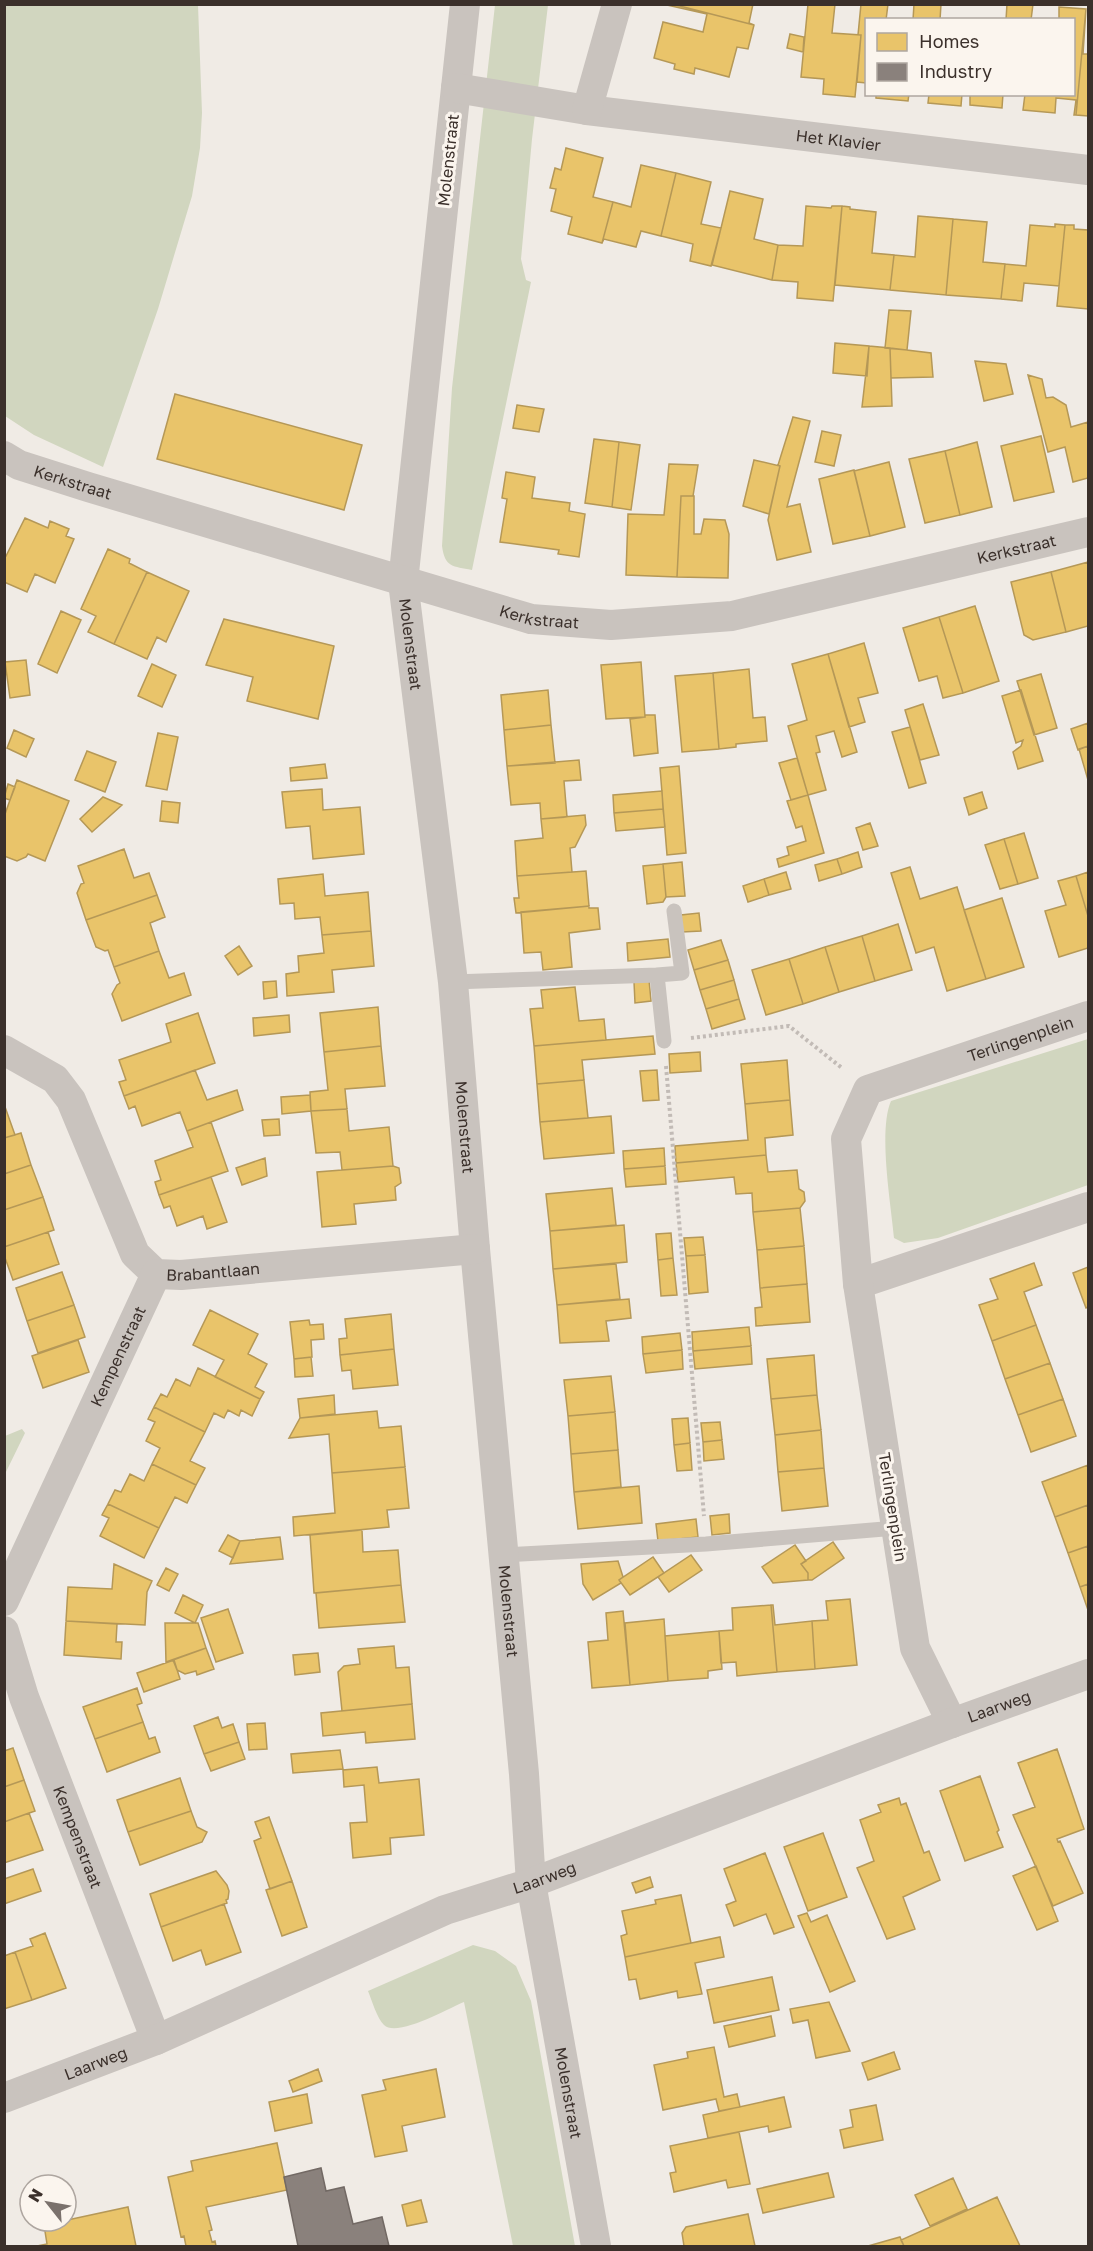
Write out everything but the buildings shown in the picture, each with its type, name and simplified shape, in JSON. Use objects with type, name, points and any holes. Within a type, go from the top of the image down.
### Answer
[{"type":"street","name":"Molenstraat","points":[[465,4],[403,582],[453,982],[475,1249],[524,1774],[531,1883],[596,2247]]},
{"type":"street","points":[[587,110],[617,4]]},
{"type":"street","name":"Het Klavier","points":[[456,88],[587,110],[1089,170]]},
{"type":"street","name":"Kerkstraat","points":[[4,456],[19,465],[88,487],[531,619],[622,624],[732,616],[1089,532]]},
{"type":"street","name":"Terlingenplein","points":[[952,1722],[915,1648],[858,1284],[846,1139],[868,1090],[1089,1016]]},
{"type":"street","name":"Brabantlaan","points":[[4,1050],[55,1079],[71,1100],[135,1254],[156,1274],[181,1275],[475,1249]]},
{"type":"street","points":[[858,1284],[1089,1208]]},
{"type":"street","name":"Kempenstraat","points":[[4,1601],[156,1274]]},
{"type":"street","name":"Kempenstraat","points":[[4,1631],[24,1698],[156,2040]]},
{"type":"street","name":"Laarweg","points":[[4,2098],[156,2040],[445,1910],[531,1883],[952,1722],[1089,1674]]},
{"type":"lane","points":[[453,982],[682,973],[674,911]]},
{"type":"lane","points":[[657,975],[664,1041]]},
{"type":"lane","points":[[505,1555],[706,1544],[896,1528]]},
{"type":"path","points":[[706,1544],[664,1041],[789,1026],[868,1090]]},
{"type":"green space","points":[[4,5],[198,5],[202,113],[200,148],[192,196],[158,309],[103,467],[34,435],[5,416]]},
{"type":"green space","points":[[495,5],[548,5],[521,259],[526,280],[531,282],[472,570],[451,565],[445,558],[442,546],[452,388]]},
{"type":"green space","points":[[1088,1039],[1088,1185],[938,1238],[904,1243],[894,1238],[885,1149],[887,1114],[891,1101]]},
{"type":"green space","points":[[22,1429],[25,1433],[5,1474],[5,1436]]},
{"type":"green space","points":[[473,1945],[495,1951],[516,1966],[531,2001],[575,2246],[513,2246],[464,2002],[411,2025],[391,2028],[384,2025],[379,2018],[368,1991]]}]
